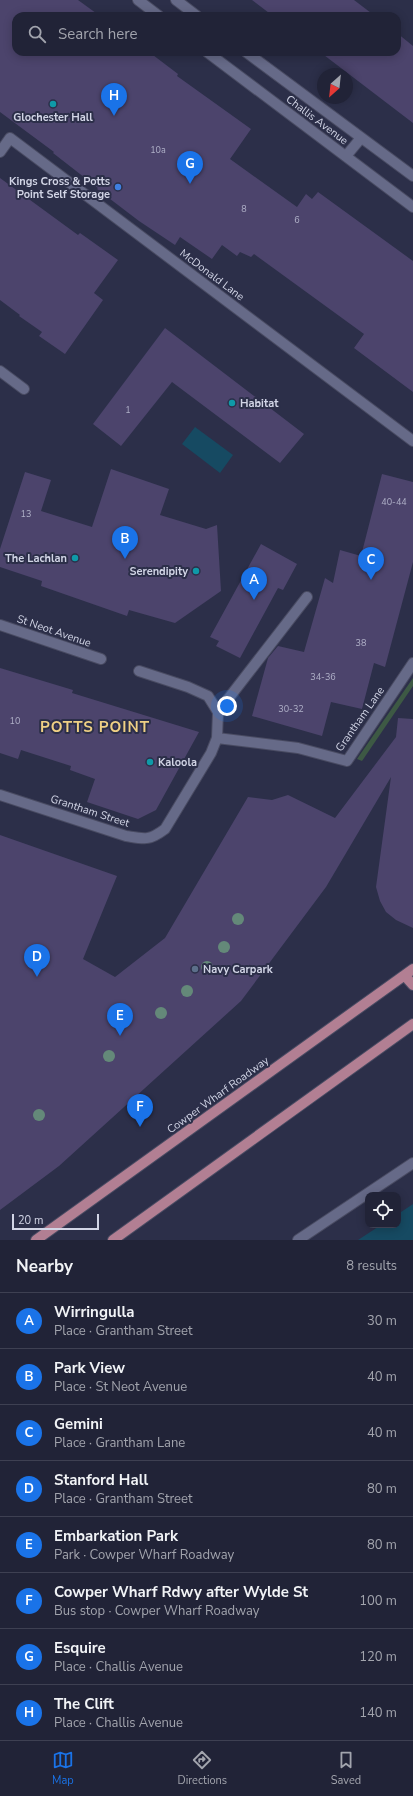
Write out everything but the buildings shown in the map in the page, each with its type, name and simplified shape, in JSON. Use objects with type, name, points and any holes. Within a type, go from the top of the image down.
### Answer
[{"type":"main road","name":"Cowper Wharf Roadway","points":[[36,1240],[413,970]]},
{"type":"main road","points":[[404,976],[413,985]]},
{"type":"main road","points":[[113,1240],[413,1024]]},
{"type":"street","points":[[138,0],[154,12]]},
{"type":"street","points":[[176,0],[192,12]]},
{"type":"street","name":"Challis Avenue","points":[[212,56],[413,207]]},
{"type":"street","name":"Challis Avenue","points":[[251,56],[413,176]]},
{"type":"street","name":"McDonald Lane","points":[[0,152],[10,138],[413,441]]},
{"type":"street","points":[[346,156],[360,138]]},
{"type":"street","points":[[0,371],[24,390]]},
{"type":"street","points":[[139,671],[170,680],[208,696],[218,712],[307,597]]},
{"type":"street","name":"St Neot Avenue","points":[[0,625],[101,659]]},
{"type":"street","name":"Grantham Lane","points":[[217,738],[298,748],[347,762],[413,663]]},
{"type":"street","name":"Grantham Street","points":[[0,794],[126,836],[144,839],[154,837],[165,829],[176,814],[211,753],[217,738],[218,712]]},
{"type":"street","points":[[298,1240],[413,1163]]},
{"type":"green space","points":[[413,678],[413,686],[362,761],[357,759]]},
{"type":"water","points":[[195,427],[233,455],[220,473],[182,444]]},
{"type":"water","points":[[413,1204],[413,1240],[358,1240],[376,1228],[401,1228],[401,1212]]},
{"type":"place","name":"Glochester Hall","points":[[53,104]]},
{"type":"place","name":"The Clift","points":[[114,116]]},
{"type":"place","name":"Esquire","points":[[190,184]]},
{"type":"place","name":"Kings Cross & Potts Point Self Storage","points":[[118,187]]},
{"type":"place","name":"Habitat","points":[[232,403]]},
{"type":"place","name":"The Lachlan","points":[[75,558]]},
{"type":"place","name":"Park View","points":[[125,559]]},
{"type":"place","name":"Serendipity","points":[[196,571]]},
{"type":"place","name":"Gemini","points":[[371,580]]},
{"type":"place","name":"Wirringulla","points":[[254,600]]},
{"type":"place","name":"Kaloola","points":[[150,762]]},
{"type":"place","name":"Navy Carpark","points":[[195,969]]},
{"type":"place","name":"Stanford Hall","points":[[37,977]]},
{"type":"place","name":"Embarkation Park","points":[[120,1036]]},
{"type":"place","name":"Cowper Wharf Rdwy after Wylde St","points":[[140,1127]]},
{"type":"district","name":"POTTS POINT","points":[[95,727]]}]
